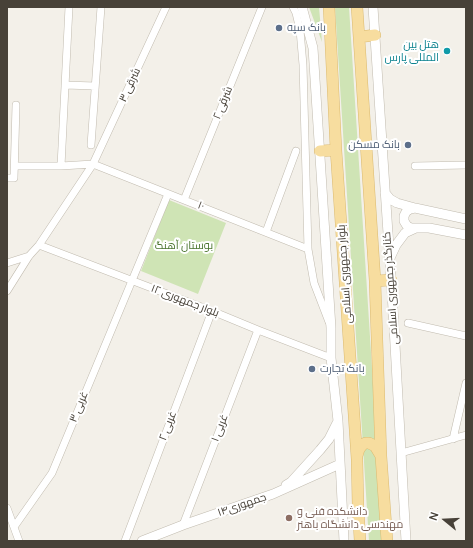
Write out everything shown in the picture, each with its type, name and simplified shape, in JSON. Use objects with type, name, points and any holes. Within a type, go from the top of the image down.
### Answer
[{"type":"main road","name":"بلوار جمهوری اسلامی","points":[[329,7],[336,150],[357,459],[360,541]]},
{"type":"main road","points":[[357,7],[375,281],[381,456],[387,541]]},
{"type":"main road","points":[[359,37],[375,35]]},
{"type":"main road","points":[[320,151],[336,150]]},
{"type":"main road","points":[[375,281],[391,280]]},
{"type":"main road","points":[[357,459],[359,449],[366,442],[375,446],[381,456]]},
{"type":"street","points":[[61,166],[69,7]]},
{"type":"street","points":[[91,145],[101,7]]},
{"type":"street","name":"۳ شرقی","points":[[7,292],[93,164],[166,7]]},
{"type":"street","name":"۲ شرقی","points":[[184,200],[262,7]]},
{"type":"street","points":[[293,7],[300,30],[308,249],[314,283],[331,328]]},
{"type":"street","points":[[302,7],[313,48],[331,328],[331,358],[338,421],[344,541]]},
{"type":"street","name":"کنارگذر جمهوری اسلامی","points":[[373,7],[406,541]]},
{"type":"street","points":[[65,85],[95,86]]},
{"type":"street","points":[[7,178],[14,178],[16,105]]},
{"type":"street","points":[[266,232],[296,151]]},
{"type":"street","points":[[15,166],[93,164]]},
{"type":"street","name":"۱۰","points":[[93,164],[308,249]]},
{"type":"street","points":[[415,166],[466,165]]},
{"type":"street","points":[[385,193],[390,199],[397,203],[466,218]]},
{"type":"street","name":"۳ غربی","points":[[14,527],[52,473],[168,194]]},
{"type":"street","points":[[415,208],[410,209],[404,216],[404,221],[407,226],[411,228],[429,228],[466,235]]},
{"type":"street","points":[[389,260],[396,245],[405,233],[416,228]]},
{"type":"street","name":"بلوار جمهوری ۱۲","points":[[38,246],[131,280],[331,358]]},
{"type":"street","points":[[7,263],[30,256]]},
{"type":"street","name":"۲ غربی","points":[[125,541],[212,311]]},
{"type":"street","points":[[408,323],[466,336]]},
{"type":"street","name":"۱ غربی","points":[[183,525],[258,330]]},
{"type":"street","points":[[454,439],[466,384]]},
{"type":"street","points":[[273,494],[291,482],[310,462],[329,439],[338,421]]},
{"type":"street","points":[[401,453],[466,435]]},
{"type":"street","name":"جمهوری۱۴","points":[[142,541],[183,525],[273,494],[340,464]]},
{"type":"street","points":[[7,508],[19,541]]},
{"type":"green space","points":[[309,7],[319,7],[322,42]]},
{"type":"green space","points":[[335,7],[349,7],[383,541],[369,541]]},
{"type":"green space","name":"بوستان آهنگ","points":[[169,200],[226,223],[198,294],[141,271]]},
{"type":"place","name":"بانک سپه","points":[[279,28]]},
{"type":"place","name":"هتل بین المللی پارس","points":[[447,51]]},
{"type":"place","name":"بانک مسکن","points":[[408,145]]},
{"type":"place","name":"بانک تجارت","points":[[312,369]]},
{"type":"place","name":"دانشکده فنی و مهندسی دانشگاه باهنر","points":[[289,518]]}]
